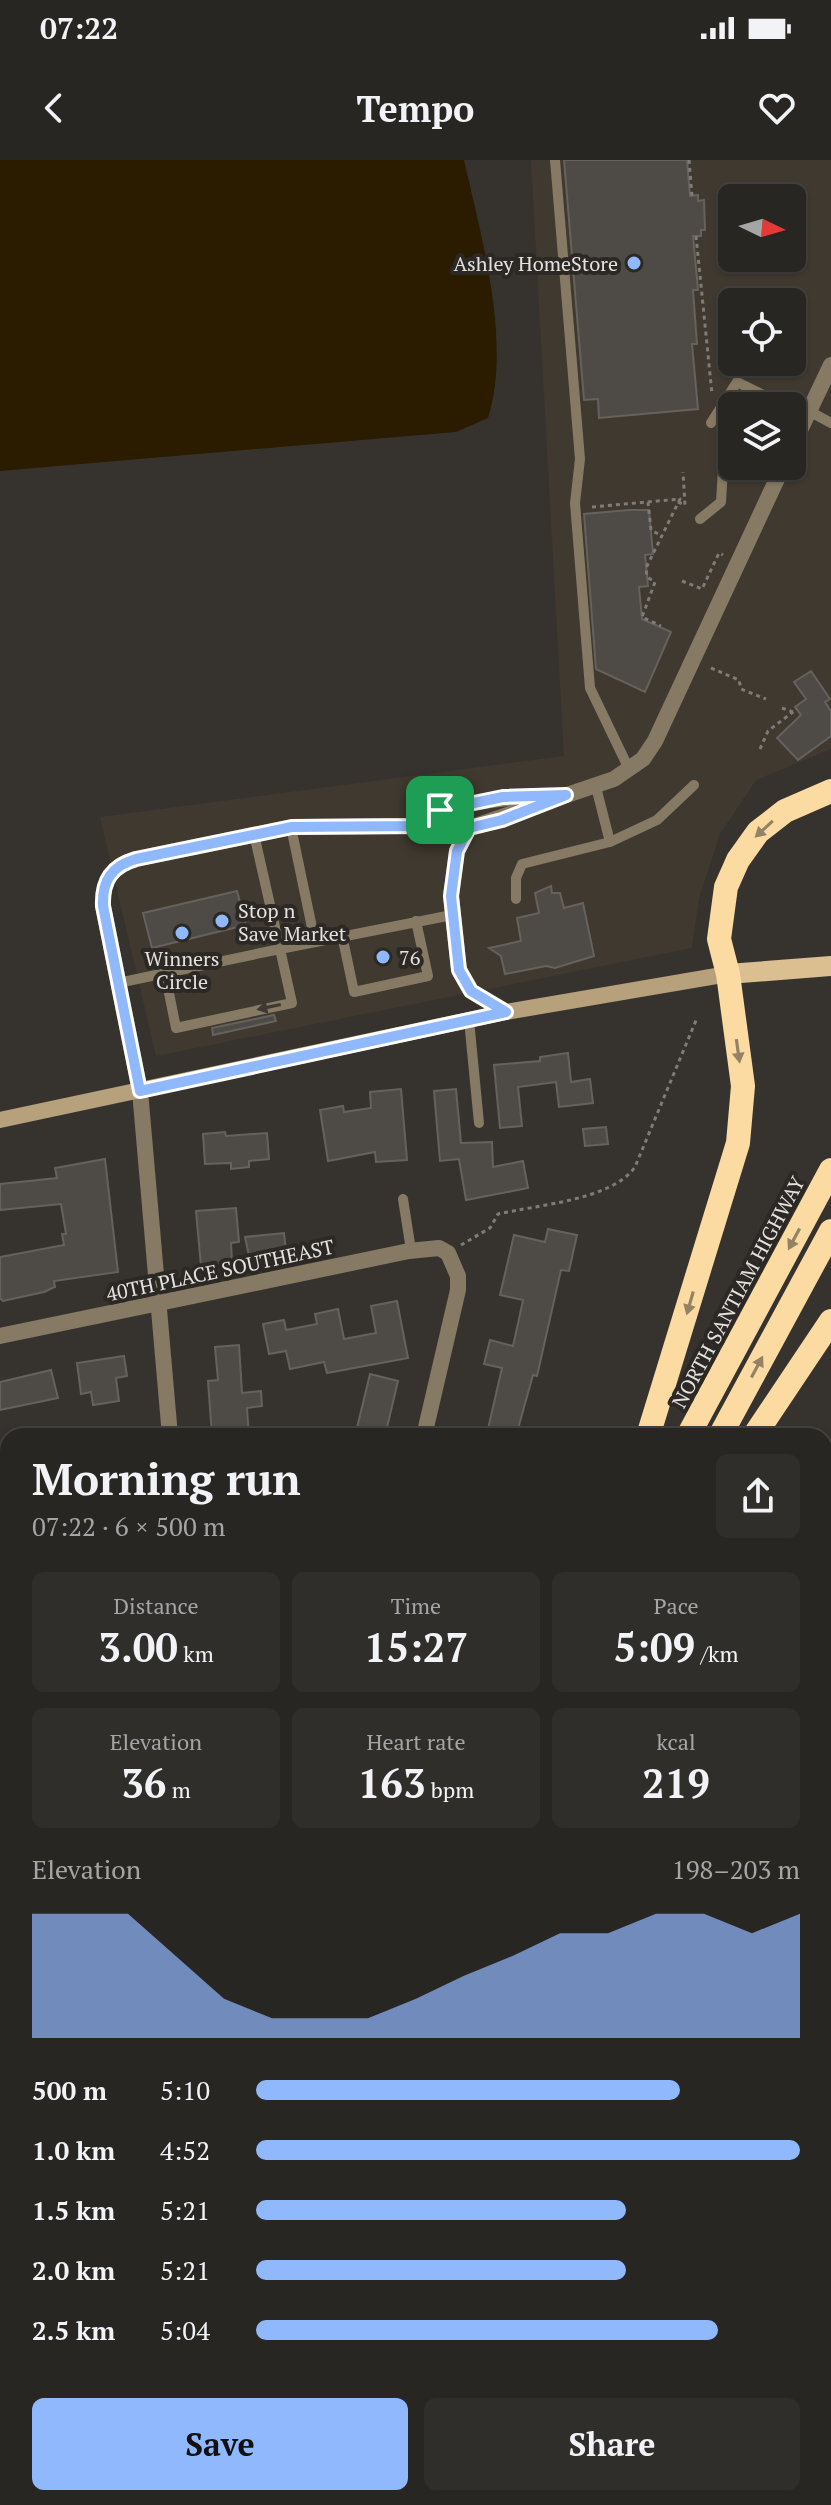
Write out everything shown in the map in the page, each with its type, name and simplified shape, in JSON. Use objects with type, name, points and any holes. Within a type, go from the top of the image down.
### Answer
[{"type":"highway","points":[[650,1428],[738,1143],[743,1086],[728,974],[719,939],[726,887],[738,860],[758,832],[785,811],[831,791]]},
{"type":"highway","name":"NORTH SANTIAM HIGHWAY","points":[[692,1428],[831,1170]]},
{"type":"highway","points":[[724,1428],[831,1231]]},
{"type":"highway","points":[[759,1428],[831,1321]]},
{"type":"main road","points":[[0,1120],[506,1012],[728,974],[831,966]]},
{"type":"street","points":[[806,407],[831,365]]},
{"type":"street","points":[[169,1428],[140,1091],[102,895],[115,867],[136,859],[291,827],[416,826],[444,832],[469,828],[502,820],[596,787],[630,771],[655,741],[776,480]]},
{"type":"street","points":[[416,826],[440,810],[503,797],[566,795]]},
{"type":"street","points":[[469,828],[457,851],[452,915],[462,980],[471,991],[506,1012]]},
{"type":"street","name":"40TH PLACE SOUTHEAST","points":[[0,1336],[411,1250],[439,1248],[448,1253]]},
{"type":"street","points":[[426,1428],[458,1290],[455,1264],[448,1253]]},
{"type":"lane","points":[[555,160],[580,459],[575,503],[590,688],[630,771]]},
{"type":"lane","points":[[731,392],[737,382],[757,392]]},
{"type":"lane","points":[[711,423],[718,412]]},
{"type":"lane","points":[[806,413],[831,423]]},
{"type":"lane","points":[[700,519],[721,502],[722,480]]},
{"type":"lane","points":[[516,899],[516,878],[522,864],[610,842],[657,820],[694,785]]},
{"type":"lane","points":[[596,787],[610,842]]},
{"type":"lane","points":[[291,827],[315,942]]},
{"type":"lane","points":[[165,973],[176,1028],[292,1003],[254,834]]},
{"type":"lane","points":[[118,983],[452,915]]},
{"type":"lane","points":[[342,935],[354,992],[428,976],[416,921]]},
{"type":"lane","points":[[469,1020],[479,1123]]},
{"type":"lane","points":[[403,1199],[411,1250]]},
{"type":"path","points":[[689,160],[692,196]]},
{"type":"path","points":[[696,236],[709,392],[714,396]]},
{"type":"path","points":[[678,502],[685,505],[683,472]]},
{"type":"path","points":[[592,507],[680,499],[646,568],[647,577],[655,582],[641,612],[642,617],[661,626]]},
{"type":"path","points":[[648,502],[651,530],[662,536]]},
{"type":"path","points":[[682,581],[702,589],[719,553],[726,556]]},
{"type":"path","points":[[711,668],[739,680],[741,689],[766,699]]},
{"type":"path","points":[[760,749],[768,731],[795,711],[782,708]]},
{"type":"path","points":[[448,1253],[490,1228],[498,1214],[603,1191],[626,1180],[635,1167],[697,1018]]},
{"type":"shaded area","points":[[0,160],[464,160],[485,255],[495,323],[495,388],[488,418],[456,432],[0,471]]},
{"type":"shaded area","points":[[531,160],[831,160],[831,749],[756,780],[720,834],[699,898],[692,948],[156,1056],[100,817],[564,756]]},
{"type":"building","name":"Ashley HomeStore","points":[[564,160],[687,160],[690,196],[698,195],[698,201],[704,200],[705,230],[701,230],[701,236],[693,236],[698,290],[693,290],[697,344],[692,344],[698,409],[599,418],[598,399],[584,400]]},
{"type":"building","points":[[649,510],[653,554],[645,555],[648,586],[639,587],[642,619],[671,632],[645,692],[596,669],[584,514]]},
{"type":"building","points":[[811,671],[830,699],[825,702],[831,711],[831,736],[798,760],[777,738],[801,715],[795,707],[806,699],[794,682]]},
{"type":"building","points":[[551,886],[552,893],[560,893],[564,908],[583,903],[594,956],[555,968],[546,966],[505,974],[501,956],[489,948],[521,941],[517,918],[539,913],[535,893]]},
{"type":"building","points":[[237,891],[246,925],[152,948],[143,913]]},
{"type":"building","points":[[274,1015],[276,1021],[213,1035],[212,1028]]},
{"type":"building","points":[[568,1053],[571,1082],[590,1079],[593,1103],[559,1107],[556,1082],[518,1087],[522,1126],[500,1128],[494,1065],[540,1061],[540,1057]]},
{"type":"building","points":[[401,1089],[407,1160],[376,1162],[375,1152],[328,1161],[320,1110],[343,1106],[344,1112],[371,1108],[370,1092]]},
{"type":"building","points":[[456,1089],[461,1143],[492,1142],[493,1167],[523,1161],[528,1188],[466,1200],[459,1159],[440,1161],[434,1091]]},
{"type":"building","points":[[606,1127],[608,1144],[585,1146],[583,1129]]},
{"type":"building","points":[[225,1132],[226,1136],[267,1133],[269,1159],[249,1161],[249,1167],[231,1169],[231,1163],[205,1164],[203,1134]]},
{"type":"building","points":[[105,1159],[118,1272],[54,1281],[55,1287],[44,1292],[3,1301],[0,1298],[0,1257],[64,1245],[62,1234],[66,1234],[61,1204],[0,1210],[0,1184],[57,1178],[55,1168]]},
{"type":"building","points":[[236,1208],[239,1242],[231,1243],[232,1263],[201,1266],[196,1211]]},
{"type":"building","points":[[548,1229],[577,1235],[569,1271],[561,1270],[537,1376],[533,1375],[518,1428],[488,1428],[502,1368],[484,1364],[490,1340],[513,1346],[523,1300],[500,1295],[514,1235],[545,1242]]},
{"type":"building","points":[[284,1233],[286,1252],[249,1256],[245,1237]]},
{"type":"building","points":[[397,1301],[408,1358],[327,1373],[324,1362],[290,1369],[286,1351],[269,1354],[263,1324],[284,1320],[286,1330],[317,1324],[315,1314],[338,1309],[344,1339],[376,1333],[371,1306]]},
{"type":"building","points":[[239,1345],[242,1393],[261,1391],[262,1406],[247,1408],[248,1428],[211,1428],[208,1381],[218,1380],[215,1347]]},
{"type":"building","points":[[124,1356],[127,1376],[116,1378],[119,1401],[93,1405],[91,1392],[81,1394],[77,1363]]},
{"type":"building","points":[[51,1370],[58,1398],[0,1410],[0,1382]]},
{"type":"building","points":[[370,1374],[398,1381],[387,1428],[357,1428]]},
{"type":"place","name":"Ashley HomeStore","points":[[634,263]]},
{"type":"place","name":"Stop n Save Market","points":[[222,921]]},
{"type":"place","name":"Winners Circle","points":[[182,933]]},
{"type":"place","name":"76","points":[[383,957]]},
{"type":"route","points":[[566,795],[502,820],[469,828],[457,851],[451,896],[462,980],[471,991],[506,1012],[140,1091],[103,906],[104,886],[115,867],[136,859],[292,827],[416,826],[440,810],[503,797],[566,795]]}]
